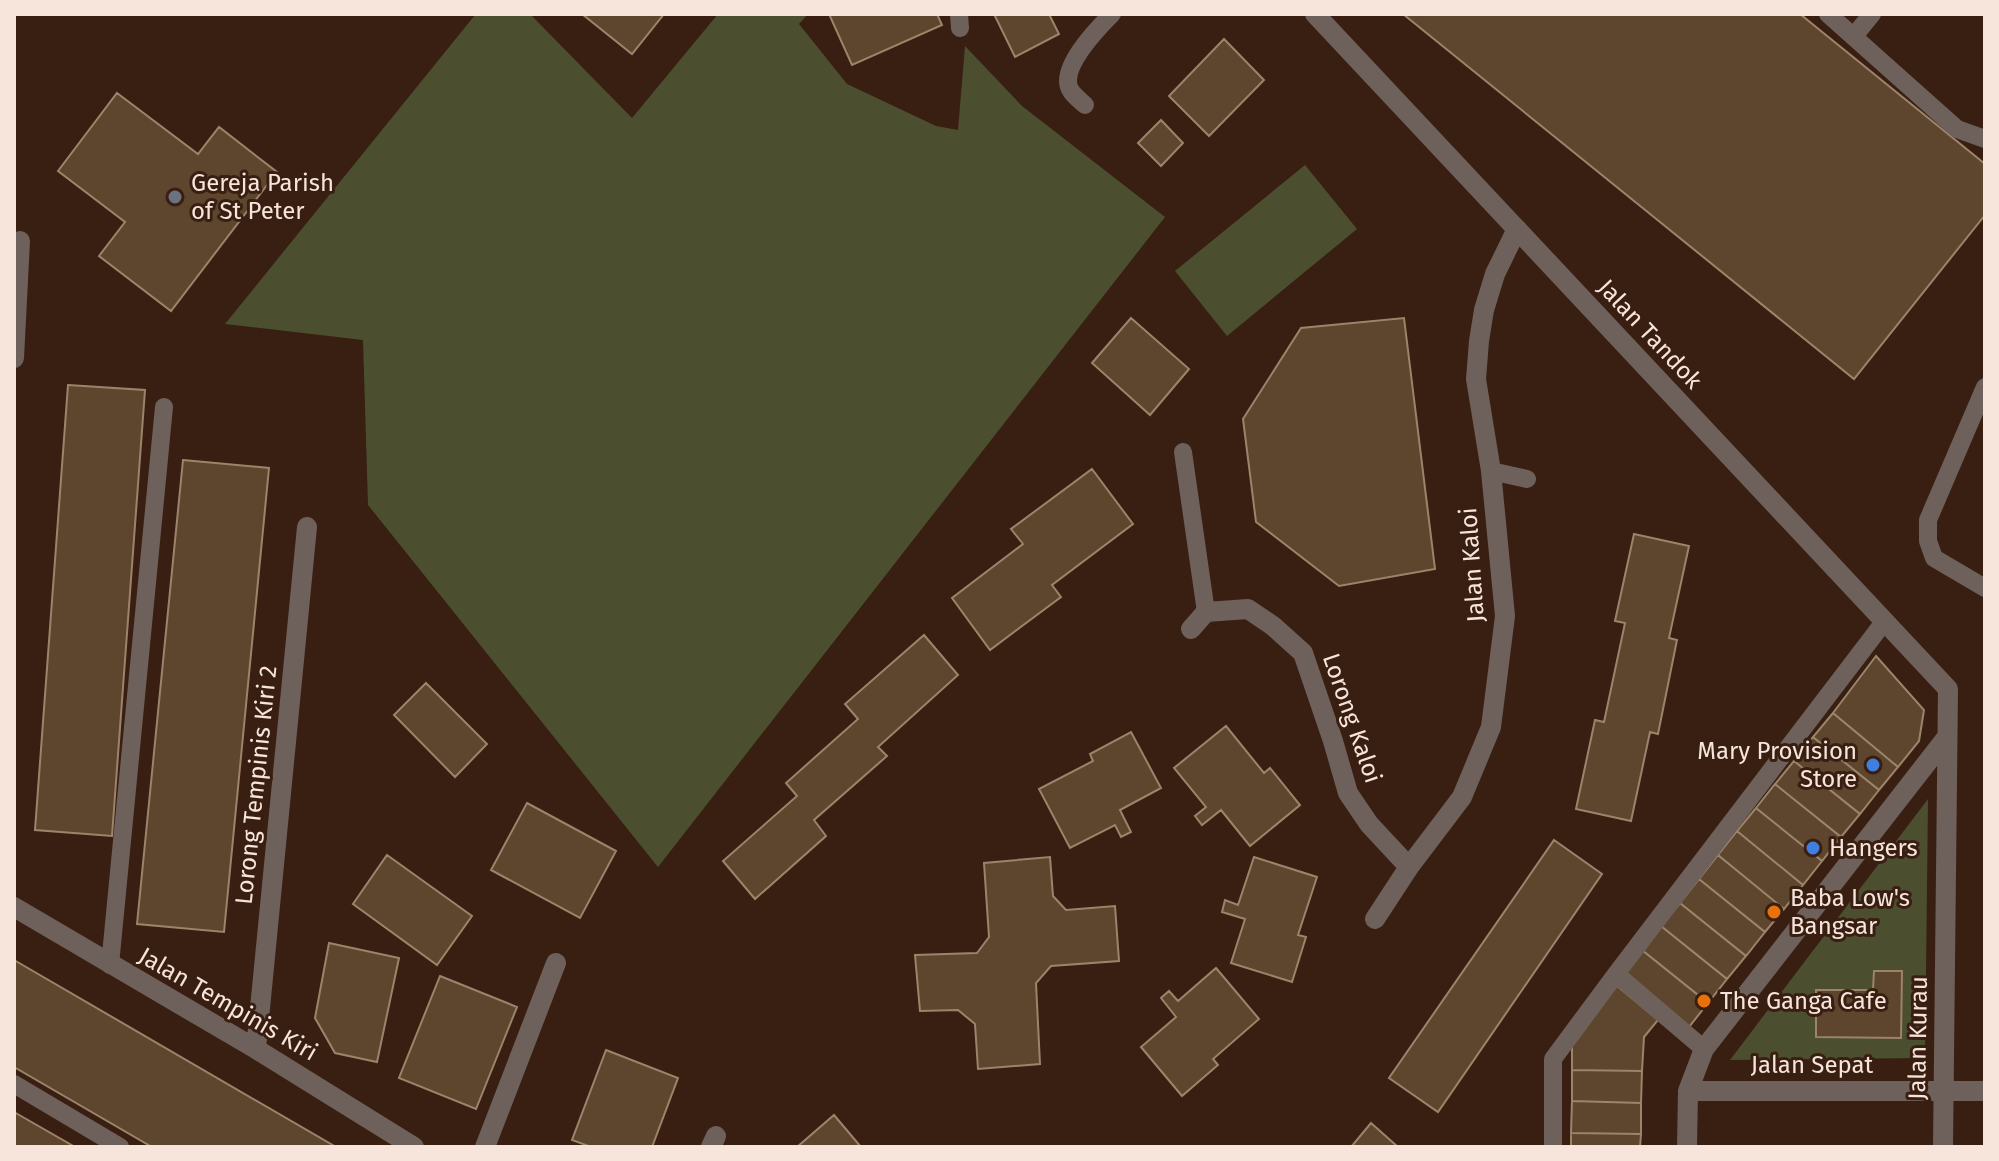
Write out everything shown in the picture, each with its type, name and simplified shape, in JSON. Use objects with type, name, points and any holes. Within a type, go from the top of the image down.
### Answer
[{"type":"street","name":"Jalan Tandok","points":[[1315,14],[1948,689]]},
{"type":"street","name":"Jalan Kaloi","points":[[1375,919],[1409,867],[1462,797],[1491,727],[1505,616],[1491,471],[1476,379],[1484,310],[1495,274],[1517,229]]},
{"type":"street","points":[[14,358],[20,241]]},
{"type":"street","name":"Lorong Tempinis Kiri 2","points":[[256,1049],[307,527]]},
{"type":"street","name":"Lorong Kaloi","points":[[1206,612],[1248,609],[1303,653],[1348,793],[1369,824],[1409,867]]},
{"type":"street","points":[[1191,629],[1206,612]]},
{"type":"street","name":"Jalan Kurau","points":[[1943,1147],[1948,689]]},
{"type":"street","points":[[1687,1147],[1688,1091],[1704,1049],[1947,737]]},
{"type":"street","name":"Jalan Tempinis Kiri","points":[[14,907],[256,1049],[414,1147]]},
{"type":"street","points":[[485,1147],[556,963]]},
{"type":"street","name":"Jalan Sepat","points":[[1688,1091],[1985,1091]]},
{"type":"lane","points":[[1085,105],[1070,90],[1067,76],[1079,53],[1112,14]]},
{"type":"lane","points":[[1828,14],[1957,129],[1985,139]]},
{"type":"lane","points":[[1854,36],[1872,14]]},
{"type":"lane","points":[[1985,387],[1928,520],[1928,541],[1934,558],[1985,588]]},
{"type":"lane","points":[[110,965],[164,407]]},
{"type":"lane","points":[[1183,452],[1206,612]]},
{"type":"lane","points":[[1491,471],[1527,479]]},
{"type":"lane","points":[[1553,1147],[1553,1059],[1884,622]]},
{"type":"lane","points":[[1616,974],[1704,1049]]},
{"type":"lane","points":[[14,1084],[120,1147]]},
{"type":"green space","points":[[530,14],[632,118],[718,14],[808,14],[799,24],[847,84],[936,126],[958,130],[965,46],[1022,106],[1165,217],[658,867],[368,505],[363,340],[225,324],[475,15]]},
{"type":"green space","points":[[1305,165],[1357,229],[1227,336],[1175,271]]},
{"type":"green space","points":[[1928,799],[1925,1058],[1730,1060]]},
{"type":"building","points":[[582,14],[664,14],[632,54]]},
{"type":"building","points":[[829,14],[937,14],[942,25],[852,65]]},
{"type":"building","points":[[994,14],[1049,14],[1059,34],[1015,57]]},
{"type":"building","points":[[1403,14],[1800,14],[1985,164],[1985,215],[1854,379]]},
{"type":"building","points":[[1224,39],[1264,80],[1209,136],[1169,96]]},
{"type":"building","name":"Gereja Parish of St Peter","points":[[117,93],[198,154],[219,127],[277,172],[171,311],[99,256],[125,222],[58,171]]},
{"type":"building","points":[[1161,120],[1183,143],[1161,166],[1138,143]]},
{"type":"building","points":[[1131,318],[1189,369],[1150,415],[1092,363]]},
{"type":"building","points":[[1404,318],[1435,569],[1339,586],[1256,522],[1243,419],[1301,328]]},
{"type":"building","points":[[68,385],[145,390],[112,836],[35,830]]},
{"type":"building","points":[[183,460],[269,468],[224,932],[137,924]]},
{"type":"building","points":[[1092,469],[1133,524],[1052,585],[1061,597],[990,650],[952,598],[1023,544],[1011,529]]},
{"type":"building","points":[[1634,534],[1689,546],[1669,638],[1677,640],[1658,734],[1650,732],[1631,821],[1576,809],[1595,720],[1604,722],[1625,623],[1615,621]]},
{"type":"building","points":[[924,635],[958,675],[878,747],[887,756],[814,820],[826,836],[755,899],[723,861],[797,796],[786,783],[858,719],[845,704]]},
{"type":"building","points":[[1876,656],[1924,710],[1919,741],[1898,767],[1833,713]]},
{"type":"building","points":[[426,683],[487,744],[455,777],[394,715]]},
{"type":"building","points":[[1833,713],[1898,767],[1879,790],[1813,737]]},
{"type":"building","points":[[1226,726],[1264,773],[1270,768],[1300,805],[1250,846],[1221,810],[1202,825],[1195,816],[1206,807],[1174,768]]},
{"type":"building","points":[[1131,732],[1161,788],[1120,810],[1131,832],[1121,837],[1115,825],[1070,848],[1039,789],[1093,761],[1090,754]]},
{"type":"building","points":[[1813,737],[1879,790],[1860,814],[1794,761]]},
{"type":"building","points":[[1794,761],[1860,814],[1841,837],[1775,784]]},
{"type":"building","points":[[1775,784],[1841,837],[1822,861],[1756,808]]},
{"type":"building","points":[[527,803],[616,851],[580,918],[491,870]]},
{"type":"building","points":[[1756,808],[1822,861],[1803,885],[1737,831]]},
{"type":"building","points":[[1737,831],[1803,885],[1784,909],[1718,855]]},
{"type":"building","points":[[1554,840],[1602,874],[1438,1112],[1389,1078]]},
{"type":"building","points":[[387,855],[472,916],[437,965],[353,904]]},
{"type":"building","points":[[1718,855],[1784,909],[1765,932],[1699,879]]},
{"type":"building","points":[[1050,857],[1053,896],[1066,910],[1115,906],[1119,961],[1051,966],[1036,983],[1040,1064],[978,1069],[975,1024],[958,1010],[920,1011],[915,955],[977,953],[989,937],[984,863]]},
{"type":"building","points":[[1254,857],[1317,877],[1298,935],[1306,937],[1292,982],[1231,963],[1245,919],[1222,912],[1225,900],[1238,905]]},
{"type":"building","points":[[1699,879],[1765,932],[1746,956],[1680,903]]},
{"type":"building","points":[[1680,903],[1746,956],[1727,979],[1661,926]]},
{"type":"building","points":[[1661,926],[1727,979],[1708,1003],[1642,950]]},
{"type":"building","points":[[329,943],[399,958],[377,1062],[335,1053],[315,1018]]},
{"type":"building","points":[[1642,950],[1708,1003],[1689,1027],[1623,973]]},
{"type":"building","points":[[14,960],[336,1147],[152,1147],[14,1067]]},
{"type":"building","points":[[1216,968],[1259,1019],[1213,1059],[1218,1065],[1182,1096],[1141,1047],[1176,1017],[1161,998],[1169,991],[1178,1001]]},
{"type":"building","points":[[1874,971],[1902,971],[1901,1038],[1816,1037],[1816,990],[1873,990]]},
{"type":"building","points":[[440,976],[517,1007],[476,1109],[399,1078]]},
{"type":"building","points":[[1616,985],[1658,1020],[1644,1037],[1642,1071],[1572,1070],[1572,1040]]},
{"type":"building","points":[[606,1050],[678,1078],[652,1147],[591,1147],[572,1140]]},
{"type":"building","points":[[1572,1070],[1642,1071],[1641,1103],[1572,1101]]},
{"type":"building","points":[[1572,1101],[1641,1103],[1641,1134],[1571,1133]]},
{"type":"building","points":[[14,1112],[75,1147],[14,1147]]},
{"type":"building","points":[[834,1115],[861,1147],[797,1147]]},
{"type":"building","points":[[1371,1123],[1398,1147],[1351,1147]]},
{"type":"building","points":[[1571,1133],[1641,1134],[1640,1147],[1571,1147]]},
{"type":"place","name":"Gereja Parish of St Peter","points":[[175,197]]},
{"type":"place","name":"Mary Provision Store","points":[[1873,765]]},
{"type":"place","name":"Hangers","points":[[1813,848]]},
{"type":"place","name":"Baba Low's Bangsar","points":[[1774,912]]},
{"type":"place","name":"The Ganga Cafe","points":[[1704,1001]]}]
